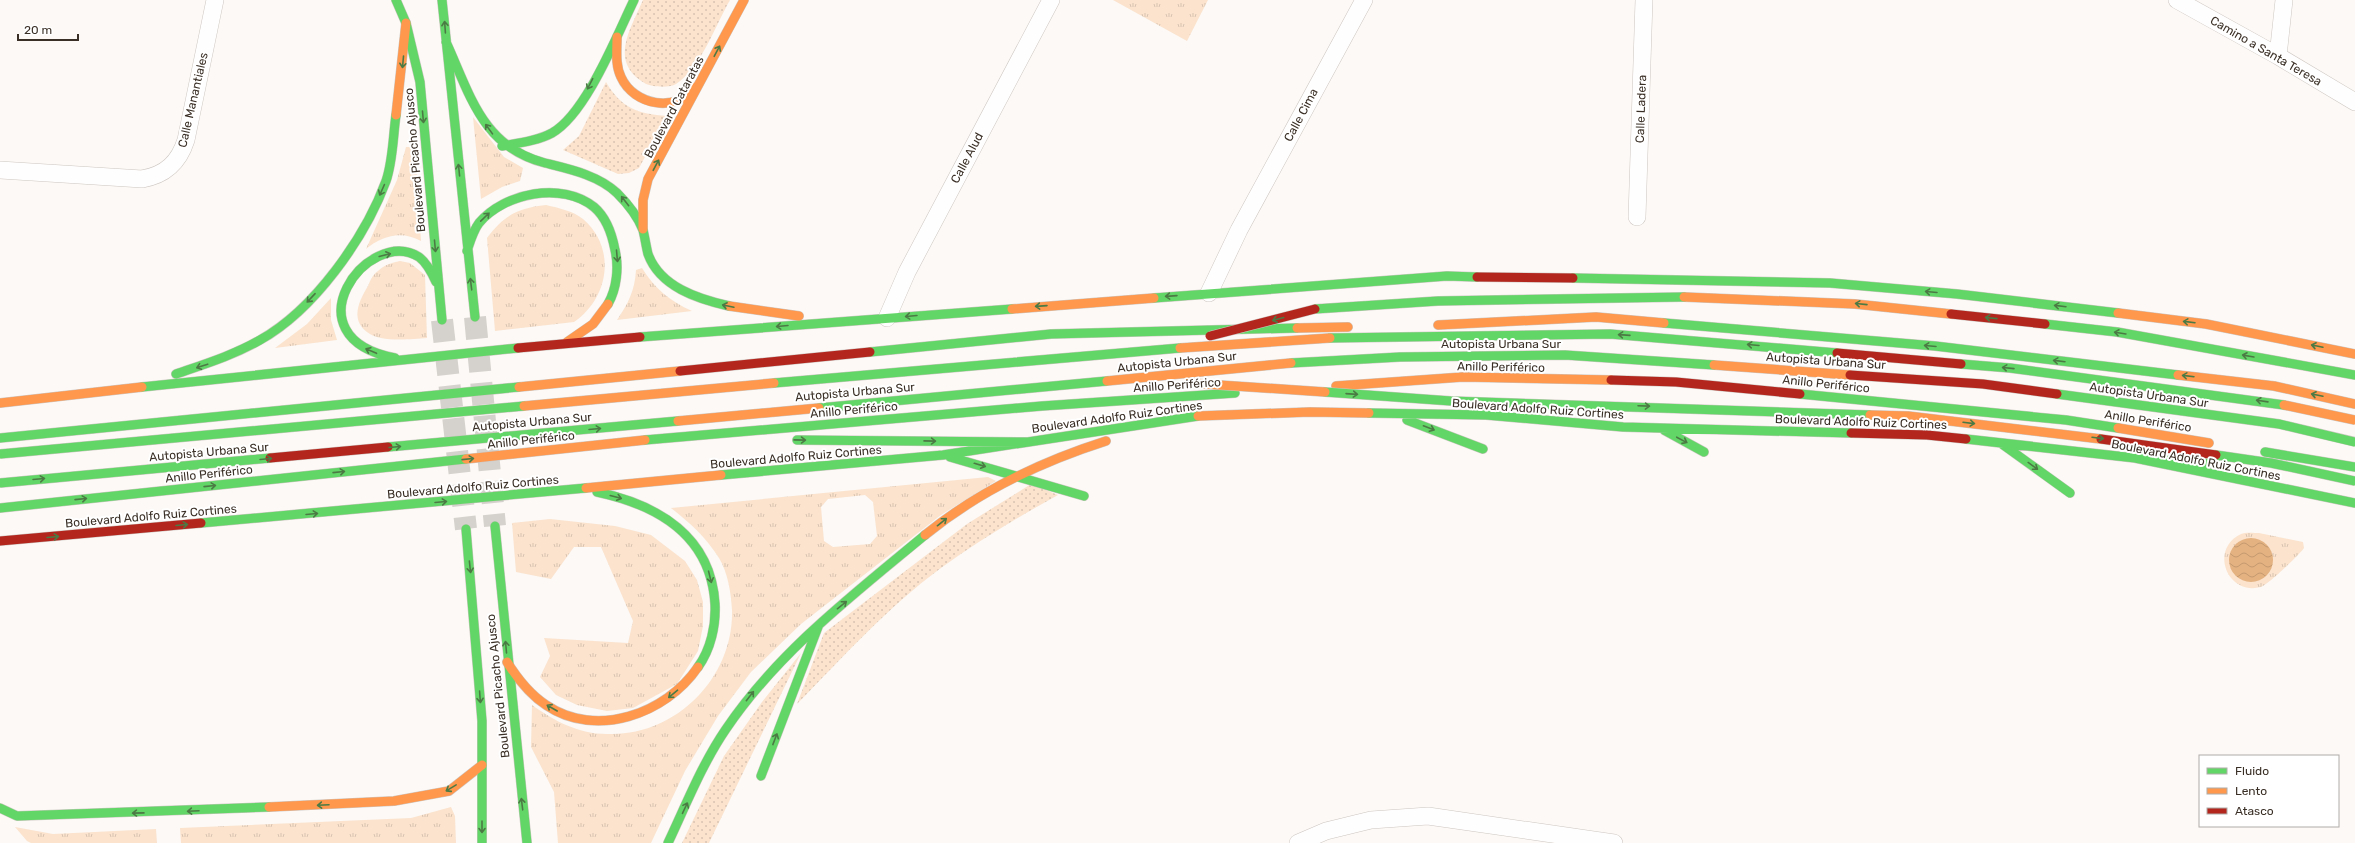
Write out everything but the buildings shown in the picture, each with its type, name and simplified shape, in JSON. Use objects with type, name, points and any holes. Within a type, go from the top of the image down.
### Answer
[{"type":"main road","name":"Boulevard Picacho Ajusco","points":[[396,0],[406,23],[420,82],[442,320]]},
{"type":"main road","points":[[442,0],[475,317]]},
{"type":"main road","points":[[502,146],[542,139],[559,130],[570,119],[584,96],[634,0]]},
{"type":"main road","name":"Boulevard Cataratas","points":[[643,230],[642,200],[648,180],[744,0]]},
{"type":"main road","points":[[136,387],[218,360],[261,340],[294,316],[323,285],[362,233],[386,180],[402,83],[406,23]]},
{"type":"main road","points":[[617,32],[616,66],[624,82],[644,98],[668,104],[690,96],[703,77]]},
{"type":"main road","points":[[446,42],[478,113],[502,146],[525,157],[556,165],[604,183],[622,197],[643,230],[650,258],[657,269],[676,286],[699,298],[739,308],[836,321]]},
{"type":"main road","points":[[467,251],[479,223],[495,209],[518,198],[552,194],[571,196],[588,203],[603,217],[616,248],[616,286],[612,298],[598,318],[578,336],[564,343]]},
{"type":"main road","points":[[422,360],[391,357],[361,347],[344,330],[341,308],[350,283],[369,262],[380,255],[398,253],[420,258],[438,285]]},
{"type":"main road","points":[[0,403],[136,387],[422,360],[564,343],[836,321],[1447,276],[1830,283],[1957,294],[2206,324],[2355,354]]},
{"type":"main road","points":[[1158,350],[1315,309],[1438,301],[1658,296],[1855,304],[2109,331],[2355,375]]},
{"type":"main road","points":[[1431,325],[1596,317],[1950,348],[2274,386],[2355,404]]},
{"type":"main road","points":[[0,438],[1051,334],[1360,327]]},
{"type":"main road","name":"Autopista Urbana Sur","points":[[0,454],[1158,350],[1360,336],[1610,334],[2010,368],[2294,406],[2355,420]]},
{"type":"main road","name":"Autopista Urbana Sur","points":[[0,483],[1132,379],[1262,365],[1393,357],[1565,355],[1983,384],[2279,424],[2355,442]]},
{"type":"main road","name":"Anillo Periférico","points":[[0,508],[664,438],[1042,406],[1463,378],[1676,382],[1812,394],[2066,420],[2222,445]]},
{"type":"main road","points":[[1132,379],[1451,401],[1908,416],[2122,441],[2271,463],[2355,481]]},
{"type":"main road","name":"Boulevard Adolfo Ruiz Cortines","points":[[0,541],[38,539],[943,455],[1194,416],[1310,412],[1486,415],[1623,427],[1927,435],[2135,458],[2355,503]]},
{"type":"main road","points":[[1392,414],[1483,449]]},
{"type":"main road","points":[[668,843],[708,758],[725,730],[766,675],[819,624],[949,517],[973,500],[1017,476],[1083,448],[1194,416]]},
{"type":"main road","points":[[1659,428],[1704,452]]},
{"type":"main road","points":[[664,438],[766,439]]},
{"type":"main road","points":[[790,440],[1028,442]]},
{"type":"main road","points":[[2002,443],[2070,493]]},
{"type":"main road","points":[[2253,450],[2355,466]]},
{"type":"main road","points":[[943,455],[1084,496]]},
{"type":"main road","points":[[2135,458],[2355,474]]},
{"type":"main road","points":[[507,662],[518,679],[548,707],[579,719],[613,721],[644,713],[669,698],[692,676],[707,650],[714,624],[713,592],[708,569],[694,544],[683,532],[643,507],[622,498],[578,489]]},
{"type":"main road","name":"Boulevard Picacho Ajusco","points":[[495,526],[507,662],[527,843]]},
{"type":"main road","name":"Boulevard Picacho Ajusco","points":[[466,529],[482,721],[482,843]]},
{"type":"main road","points":[[0,552],[38,539]]},
{"type":"main road","points":[[761,776],[819,624]]},
{"type":"main road","points":[[0,808],[17,816],[177,812],[394,801],[450,791],[482,765]]},
{"type":"street","name":"Calle Manantiales","points":[[0,170],[142,178],[152,177],[171,167],[178,159],[186,140],[215,0]]},
{"type":"street","name":"Calle Alud","points":[[887,318],[907,272],[1051,0]]},
{"type":"street","name":"Calle Cima","points":[[1209,293],[1239,230],[1364,0]]},
{"type":"street","name":"Calle Ladera","points":[[1637,217],[1644,0]]},
{"type":"street","name":"Camino a Santa Teresa","points":[[2177,0],[2278,56],[2355,102]]},
{"type":"street","points":[[2278,56],[2284,0]]},
{"type":"street","points":[[1298,843],[1326,831],[1370,820],[1428,816],[1614,843]]},
{"type":"green space","points":[[643,0],[730,0],[707,46],[693,68],[676,84],[661,87],[646,84],[634,76],[628,66],[625,56],[625,45],[628,34]]},
{"type":"green space","points":[[1113,0],[1208,0],[1187,41]]},
{"type":"green space","points":[[606,82],[618,98],[631,108],[647,114],[667,116],[639,168],[629,173],[618,174],[563,150],[579,136]]},
{"type":"green space","points":[[473,117],[504,157],[523,168],[520,181],[502,187],[481,199]]},
{"type":"green space","points":[[406,147],[415,147],[421,241],[406,236],[392,236],[372,244],[366,249],[397,180]]},
{"type":"green space","points":[[546,205],[575,214],[583,219],[594,231],[601,244],[604,258],[604,272],[601,287],[595,300],[586,312],[574,322],[495,331],[487,238],[499,224],[512,214],[527,208]]},
{"type":"green space","points":[[400,261],[410,263],[425,275],[427,338],[396,340],[380,338],[367,332],[362,327],[357,316],[359,304],[376,272],[391,263]]},
{"type":"green space","points":[[642,268],[652,282],[664,294],[692,311],[617,320],[630,296],[636,270]]},
{"type":"green space","points":[[331,298],[331,320],[337,340],[275,348],[307,324]]},
{"type":"green space","points":[[988,477],[996,481],[941,515],[801,624],[751,672],[718,716],[685,771],[651,843],[558,843],[554,792],[531,747],[532,705],[567,726],[587,732],[607,734],[632,732],[656,725],[677,714],[696,699],[711,680],[723,658],[730,635],[732,610],[730,590],[725,570],[714,550],[703,537],[671,508]],"holes":[[[865,495],[873,502],[877,536],[870,544],[833,547],[824,541],[821,507],[828,499]]]},
{"type":"green space","points":[[1031,484],[1058,495],[984,539],[921,583],[866,633],[797,704],[824,633],[967,524]]},
{"type":"green space","points":[[550,519],[615,526],[651,535],[685,561],[697,580],[703,602],[703,626],[698,651],[677,684],[633,708],[607,711],[577,705],[556,695],[540,677],[550,656],[544,638],[628,643],[633,621],[601,547],[574,547],[551,579],[516,572],[512,523]]},
{"type":"green space","points":[[2259,533],[2303,542],[2304,548],[2265,585],[2261,587],[2249,588],[2239,585],[2231,578],[2226,570],[2224,560],[2226,550],[2231,541],[2241,534]]},
{"type":"green space","points":[[801,653],[709,843],[682,843],[724,756],[762,702]]},
{"type":"green space","points":[[451,807],[455,816],[456,843],[181,843],[180,828],[411,818]]},
{"type":"green space","points":[[15,827],[53,834],[156,829],[157,843],[31,843],[27,841]]},
{"type":"water","points":[[2247,538],[2255,538],[2267,544],[2273,556],[2273,564],[2267,576],[2255,582],[2247,582],[2235,576],[2229,564],[2229,556],[2235,544]]},
{"type":"tunnel","points":[[475,317],[495,526]]},
{"type":"tunnel","points":[[442,320],[466,529]]},
{"type":"traffic: fast","points":[[396,0],[406,23],[420,82],[442,320]]},
{"type":"traffic: fast","points":[[442,0],[475,317]]},
{"type":"traffic: fast","points":[[502,146],[540,138],[552,133],[565,123],[577,109],[588,92],[610,52],[634,0]]},
{"type":"traffic: fast","points":[[446,42],[471,99],[492,131],[506,145],[524,155],[545,163],[592,177],[609,187],[625,201],[638,220],[643,230],[648,254],[661,275],[681,290],[705,300],[729,306]]},
{"type":"traffic: fast","points":[[176,374],[230,355],[260,340],[280,327],[300,311],[318,292],[351,248],[377,203],[386,181],[390,165],[396,115]]},
{"type":"traffic: fast","points":[[467,251],[473,233],[479,223],[503,204],[534,194],[566,194],[581,199],[599,211],[606,221],[612,238],[617,270],[615,284],[608,304]]},
{"type":"traffic: fast","points":[[395,358],[363,346],[346,329],[341,308],[347,288],[360,269],[378,256],[399,251],[422,259],[436,282]]},
{"type":"traffic: fast","points":[[1154,298],[1447,276],[1477,277]]},
{"type":"traffic: fast","points":[[1573,278],[1830,283],[1957,294],[2118,313]]},
{"type":"traffic: fast","points":[[1315,309],[1438,301],[1684,297]]},
{"type":"traffic: fast","points":[[640,337],[1012,309]]},
{"type":"traffic: fast","points":[[1664,323],[1935,346],[2178,375]]},
{"type":"traffic: fast","points":[[2045,324],[2117,332],[2355,375]]},
{"type":"traffic: fast","points":[[870,352],[1051,334],[1297,328]]},
{"type":"traffic: fast","points":[[1330,338],[1610,334],[1837,353]]},
{"type":"traffic: fast","points":[[142,387],[518,348]]},
{"type":"traffic: fast","points":[[774,383],[1180,348]]},
{"type":"traffic: fast","points":[[1291,363],[1400,357],[1565,355],[1714,365]]},
{"type":"traffic: fast","points":[[1961,364],[2010,368],[2284,405]]},
{"type":"traffic: fast","points":[[819,408],[1107,381]]},
{"type":"traffic: fast","points":[[0,438],[519,387]]},
{"type":"traffic: fast","points":[[1325,392],[1451,401],[1870,415]]},
{"type":"traffic: fast","points":[[645,440],[1042,406],[1235,393]]},
{"type":"traffic: fast","points":[[1800,394],[2066,420],[2118,428]]},
{"type":"traffic: fast","points":[[2057,394],[2279,424],[2355,442]]},
{"type":"traffic: fast","points":[[0,454],[524,406]]},
{"type":"traffic: fast","points":[[1369,413],[1486,415],[1623,427],[1851,433]]},
{"type":"traffic: fast","points":[[721,475],[943,455],[1198,416]]},
{"type":"traffic: fast","points":[[1407,420],[1483,449]]},
{"type":"traffic: fast","points":[[388,447],[678,421]]},
{"type":"traffic: fast","points":[[1664,430],[1704,452]]},
{"type":"traffic: fast","points":[[1966,439],[2135,458],[2355,503]]},
{"type":"traffic: fast","points":[[797,440],[1028,442]]},
{"type":"traffic: fast","points":[[2002,444],[2070,493]]},
{"type":"traffic: fast","points":[[2265,452],[2355,467]]},
{"type":"traffic: fast","points":[[2216,455],[2271,463],[2355,481]]},
{"type":"traffic: fast","points":[[950,457],[1084,496]]},
{"type":"traffic: fast","points":[[0,483],[270,458]]},
{"type":"traffic: fast","points":[[2135,458],[2217,464]]},
{"type":"traffic: fast","points":[[0,508],[466,459]]},
{"type":"traffic: fast","points":[[201,523],[586,488]]},
{"type":"traffic: fast","points":[[597,492],[641,505],[660,515],[677,527],[692,542],[703,560],[711,580],[715,612],[712,637],[703,660],[698,667]]},
{"type":"traffic: fast","points":[[495,526],[527,843]]},
{"type":"traffic: fast","points":[[466,529],[482,721],[482,843]]},
{"type":"traffic: fast","points":[[668,843],[717,742],[769,674],[818,625],[925,535]]},
{"type":"traffic: fast","points":[[761,776],[818,627]]},
{"type":"traffic: fast","points":[[0,808],[17,816],[269,807]]},
{"type":"traffic: slow","points":[[643,229],[643,200],[648,179],[744,0]]},
{"type":"traffic: slow","points":[[396,115],[406,23]]},
{"type":"traffic: slow","points":[[617,37],[618,68],[621,77],[627,87],[645,100],[656,103],[667,103],[688,95],[696,87]]},
{"type":"traffic: slow","points":[[1684,297],[1855,304],[1951,314]]},
{"type":"traffic: slow","points":[[1012,309],[1154,298]]},
{"type":"traffic: slow","points":[[567,342],[593,324],[608,304]]},
{"type":"traffic: slow","points":[[729,306],[799,316]]},
{"type":"traffic: slow","points":[[2118,313],[2206,324],[2355,354]]},
{"type":"traffic: slow","points":[[1438,325],[1596,317],[1664,323]]},
{"type":"traffic: slow","points":[[1297,328],[1348,327]]},
{"type":"traffic: slow","points":[[1180,348],[1330,338]]},
{"type":"traffic: slow","points":[[1107,381],[1291,363]]},
{"type":"traffic: slow","points":[[1714,365],[1850,375]]},
{"type":"traffic: slow","points":[[519,387],[680,371]]},
{"type":"traffic: slow","points":[[2178,375],[2274,386],[2355,404]]},
{"type":"traffic: slow","points":[[1336,386],[1463,377],[1611,380]]},
{"type":"traffic: slow","points":[[524,406],[774,383]]},
{"type":"traffic: slow","points":[[1189,383],[1325,392]]},
{"type":"traffic: slow","points":[[0,403],[142,387]]},
{"type":"traffic: slow","points":[[2284,405],[2355,420]]},
{"type":"traffic: slow","points":[[678,421],[819,408]]},
{"type":"traffic: slow","points":[[1198,416],[1310,412],[1369,413]]},
{"type":"traffic: slow","points":[[1870,415],[1908,416],[2101,439]]},
{"type":"traffic: slow","points":[[2118,428],[2209,443]]},
{"type":"traffic: slow","points":[[466,459],[645,440]]},
{"type":"traffic: slow","points":[[925,535],[967,505],[1011,479],[1057,458],[1106,441]]},
{"type":"traffic: slow","points":[[586,488],[721,475]]},
{"type":"traffic: slow","points":[[507,662],[524,685],[540,701],[566,715],[586,720],[608,720],[629,716],[649,709],[668,698],[684,684],[698,667]]},
{"type":"traffic: slow","points":[[269,807],[394,801],[449,791],[482,765]]},
{"type":"traffic: jam","points":[[1477,277],[1573,278]]},
{"type":"traffic: jam","points":[[1210,336],[1315,309]]},
{"type":"traffic: jam","points":[[1951,314],[2045,324]]},
{"type":"traffic: jam","points":[[518,348],[640,337]]},
{"type":"traffic: jam","points":[[680,371],[870,352]]},
{"type":"traffic: jam","points":[[1837,353],[1961,364]]},
{"type":"traffic: jam","points":[[1850,375],[1983,384],[2057,394]]},
{"type":"traffic: jam","points":[[1611,380],[1676,382],[1800,394]]},
{"type":"traffic: jam","points":[[1851,433],[1927,435],[1966,439]]},
{"type":"traffic: jam","points":[[2101,439],[2216,455]]},
{"type":"traffic: jam","points":[[270,458],[388,447]]},
{"type":"traffic: jam","points":[[0,541],[201,523]]}]
